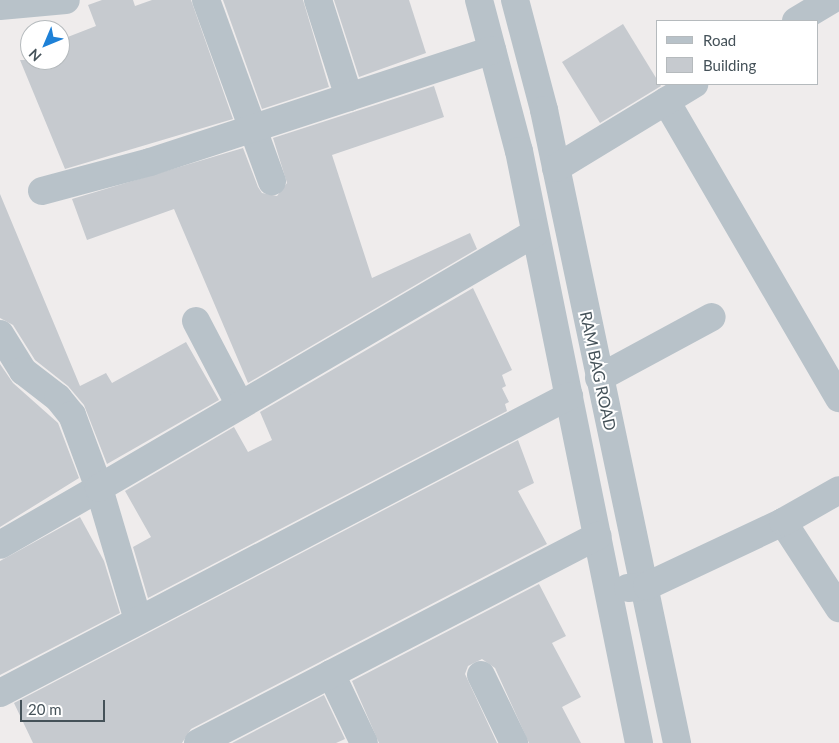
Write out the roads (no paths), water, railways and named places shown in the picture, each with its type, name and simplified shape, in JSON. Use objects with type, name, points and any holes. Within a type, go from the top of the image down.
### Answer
[{"type":"street","points":[[0,6],[66,0]]},
{"type":"street","points":[[206,0],[255,128],[272,181]]},
{"type":"street","points":[[318,0],[349,97]]},
{"type":"street","name":"RAM BAG ROAD","points":[[480,0],[535,233],[639,743]]},
{"type":"street","name":"RAM BAG ROAD","points":[[516,0],[556,168],[599,378],[647,586],[677,743]]},
{"type":"street","points":[[798,20],[831,0]]},
{"type":"street","points":[[42,191],[150,162],[492,50]]},
{"type":"street","points":[[556,168],[692,85]]},
{"type":"street","points":[[666,101],[839,398]]},
{"type":"street","points":[[0,545],[535,233]]},
{"type":"street","points":[[599,378],[712,317]]},
{"type":"street","points":[[196,321],[240,405]]},
{"type":"street","points":[[0,334],[23,371],[58,398],[72,415],[99,488],[138,620]]},
{"type":"street","points":[[0,693],[569,396]]},
{"type":"street","points":[[609,590],[647,586],[783,522],[839,490]]},
{"type":"street","points":[[783,522],[839,608]]},
{"type":"street","points":[[198,743],[598,536]]},
{"type":"street","points":[[331,674],[364,743]]},
{"type":"street","points":[[481,675],[514,743]]}]
